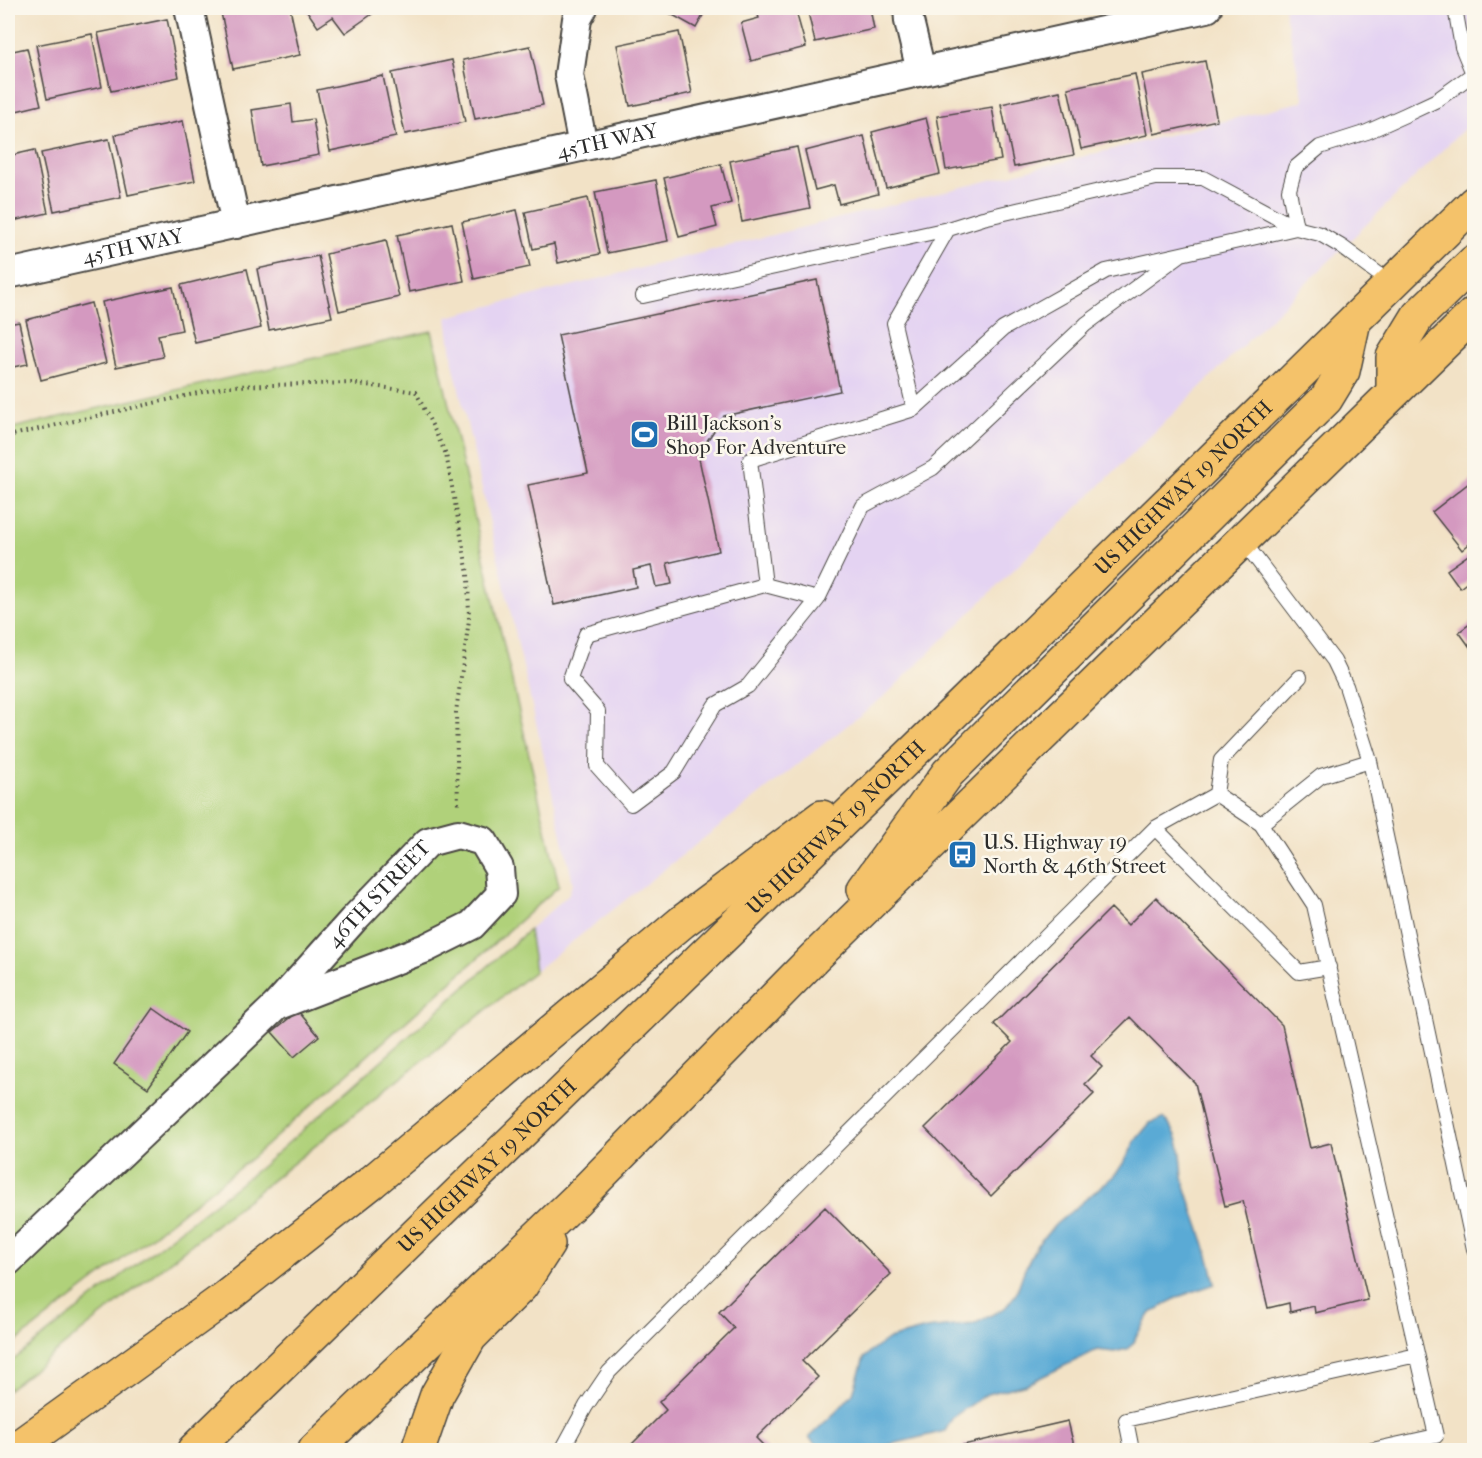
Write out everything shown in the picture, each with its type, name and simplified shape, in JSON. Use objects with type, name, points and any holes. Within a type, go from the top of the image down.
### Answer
[{"type":"highway","name":"US HIGHWAY 19 NORTH","points":[[194,1450],[938,729],[1474,203]]},
{"type":"highway","points":[[1393,392],[1393,357],[1418,316],[1474,262]]},
{"type":"highway","points":[[315,1450],[577,1199],[814,958],[1474,314]]},
{"type":"highway","points":[[814,958],[948,773],[1326,399],[1343,371],[1354,321]]},
{"type":"highway","points":[[14,1450],[225,1298],[372,1182],[682,922],[938,729]]},
{"type":"highway","points":[[418,1450],[437,1395],[470,1337],[521,1286],[577,1199]]},
{"type":"street","points":[[189,8],[236,224]]},
{"type":"street","points":[[583,8],[577,20],[569,75],[583,146]]},
{"type":"street","points":[[908,8],[921,71]]},
{"type":"street","name":"45TH WAY","points":[[8,274],[1207,8]]},
{"type":"street","name":"46TH STREET","points":[[8,1261],[276,1006],[428,842],[458,834],[483,841],[499,868],[501,894],[472,925],[426,948],[276,1006]]},
{"type":"lane","points":[[1296,228],[1290,190],[1295,168],[1320,147],[1366,132],[1405,115],[1437,100],[1474,75],[1462,47],[1455,8]]},
{"type":"lane","points":[[643,296],[948,229],[982,218],[1156,178],[1203,178],[1296,228],[1320,234],[1342,247],[1392,284]]},
{"type":"lane","points":[[765,585],[750,460],[914,409],[1003,329],[1106,271],[1296,228]]},
{"type":"lane","points":[[914,409],[894,323],[948,229]]},
{"type":"lane","points":[[818,599],[765,585],[586,634],[570,679],[598,711],[597,766],[631,804],[674,772],[715,705],[748,686],[818,599],[862,507],[933,468],[1086,324],[1180,255]]},
{"type":"lane","points":[[1243,541],[1334,661],[1346,686],[1370,761],[1474,1249]]},
{"type":"lane","points":[[1216,795],[1221,760],[1300,677]]},
{"type":"lane","points":[[1261,824],[1321,776],[1370,761]]},
{"type":"lane","points":[[1216,795],[1261,824],[1314,905],[1329,967],[1436,1436],[1372,1450]]},
{"type":"lane","points":[[561,1450],[609,1372],[1155,828],[1216,795]]},
{"type":"lane","points":[[1155,828],[1299,972],[1329,967]]},
{"type":"lane","points":[[1132,1450],[1126,1420],[1417,1355]]},
{"type":"path","points":[[8,436],[229,386],[351,383],[416,392],[446,454],[468,574],[469,620],[456,712],[458,810]]},
{"type":"shaded area","points":[[1284,8],[1474,8],[1474,119],[887,694],[535,971],[529,930],[568,895],[573,883],[453,363],[447,317],[1304,101]]},
{"type":"green space","points":[[432,331],[559,886],[252,1158],[8,1348],[8,429]]},
{"type":"green space","points":[[529,930],[535,971],[8,1390],[8,1364],[261,1167]]},
{"type":"water","points":[[1163,1118],[1174,1131],[1180,1146],[1184,1182],[1215,1284],[1178,1297],[1151,1313],[1134,1343],[1127,1349],[1114,1352],[1097,1350],[1027,1384],[987,1394],[953,1417],[945,1431],[868,1450],[820,1450],[809,1437],[853,1393],[864,1358],[889,1339],[926,1329],[974,1324],[1005,1308],[1016,1294],[1037,1245],[1056,1224],[1116,1174],[1135,1141],[1150,1123]]},
{"type":"building","points":[[220,8],[290,8],[300,55],[233,69]]},
{"type":"building","points":[[305,8],[371,8],[375,12],[345,33],[333,17],[318,27]]},
{"type":"building","points":[[660,8],[707,8],[696,28]]},
{"type":"building","points":[[756,8],[795,8],[806,47],[751,61],[741,23],[759,18]]},
{"type":"building","points":[[807,8],[870,8],[874,29],[815,42]]},
{"type":"building","points":[[954,8],[979,8],[979,9],[955,14]]},
{"type":"building","points":[[167,19],[179,77],[111,91],[98,33]]},
{"type":"building","points":[[679,32],[692,93],[630,106],[617,45]]},
{"type":"building","points":[[92,34],[102,87],[47,99],[36,45]]},
{"type":"building","points":[[530,46],[543,105],[475,119],[463,60]]},
{"type":"building","points":[[27,48],[41,105],[8,113],[8,52]]},
{"type":"building","points":[[452,60],[465,122],[405,134],[392,73]]},
{"type":"building","points":[[1205,61],[1217,120],[1154,134],[1142,74]]},
{"type":"building","points":[[1135,74],[1147,135],[1081,149],[1068,88]]},
{"type":"building","points":[[383,76],[396,137],[330,151],[317,90]]},
{"type":"building","points":[[1060,91],[1074,155],[1014,167],[1001,104]]},
{"type":"building","points":[[291,104],[293,122],[313,119],[319,155],[261,166],[252,110]]},
{"type":"building","points":[[992,107],[1001,160],[946,170],[937,116]]},
{"type":"building","points":[[926,118],[940,174],[886,188],[872,132]]},
{"type":"building","points":[[183,121],[195,181],[128,195],[115,135]]},
{"type":"building","points":[[864,136],[878,194],[839,204],[834,185],[815,190],[805,151]]},
{"type":"building","points":[[109,139],[121,197],[54,211],[41,153]]},
{"type":"building","points":[[797,147],[810,208],[742,222],[730,161]]},
{"type":"building","points":[[35,150],[48,213],[8,222],[8,156]]},
{"type":"building","points":[[721,164],[731,203],[712,208],[717,227],[679,237],[664,178]]},
{"type":"building","points":[[656,180],[668,241],[607,253],[595,192]]},
{"type":"building","points":[[588,198],[600,254],[558,263],[554,244],[533,249],[525,212]]},
{"type":"building","points":[[517,210],[530,267],[474,279],[462,222]]},
{"type":"building","points":[[452,223],[464,281],[409,292],[397,235]]},
{"type":"building","points":[[386,240],[399,297],[339,311],[326,254]]},
{"type":"building","points":[[318,256],[332,317],[269,330],[257,269]]},
{"type":"building","points":[[247,269],[261,328],[195,343],[181,285]]},
{"type":"building","name":"Bill Jackson's Shop For Adventure","points":[[817,280],[840,391],[724,416],[698,454],[719,551],[667,563],[672,584],[656,587],[651,566],[633,570],[636,587],[554,605],[528,485],[588,473],[558,335]]},
{"type":"building","points":[[173,287],[182,330],[158,335],[163,357],[116,367],[102,302]]},
{"type":"building","points":[[91,303],[106,363],[41,380],[26,320]]},
{"type":"building","points":[[19,322],[28,364],[8,368],[8,324]]},
{"type":"building","points":[[8,370],[12,389],[8,390]]},
{"type":"building","points":[[1474,479],[1474,540],[1462,550],[1432,512]]},
{"type":"building","points":[[1474,551],[1474,577],[1460,588],[1447,570]]},
{"type":"building","points":[[1474,621],[1474,648],[1472,650],[1459,632]]},
{"type":"building","points":[[1156,897],[1282,1025],[1310,1148],[1331,1143],[1368,1300],[1315,1313],[1314,1306],[1290,1312],[1289,1303],[1268,1308],[1243,1201],[1225,1206],[1195,1083],[1130,1017],[1091,1056],[1102,1067],[1085,1084],[1094,1094],[991,1196],[925,1128],[1012,1042],[994,1024],[1111,908],[1128,925]]},
{"type":"building","points":[[153,1008],[187,1032],[148,1088],[114,1064]]},
{"type":"building","points":[[298,1011],[319,1036],[294,1057],[272,1032]]},
{"type":"building","points":[[825,1207],[891,1274],[802,1361],[818,1377],[756,1438],[768,1450],[638,1450],[632,1444],[666,1410],[659,1402],[734,1328],[719,1312]]},
{"type":"building","points":[[1068,1421],[1075,1450],[964,1450],[963,1445]]},
{"type":"place","name":"Bill Jackson's Shop For Adventure","points":[[645,435]]},
{"type":"place","name":"U.S. Highway 19 North & 46th Street","points":[[962,854]]}]
